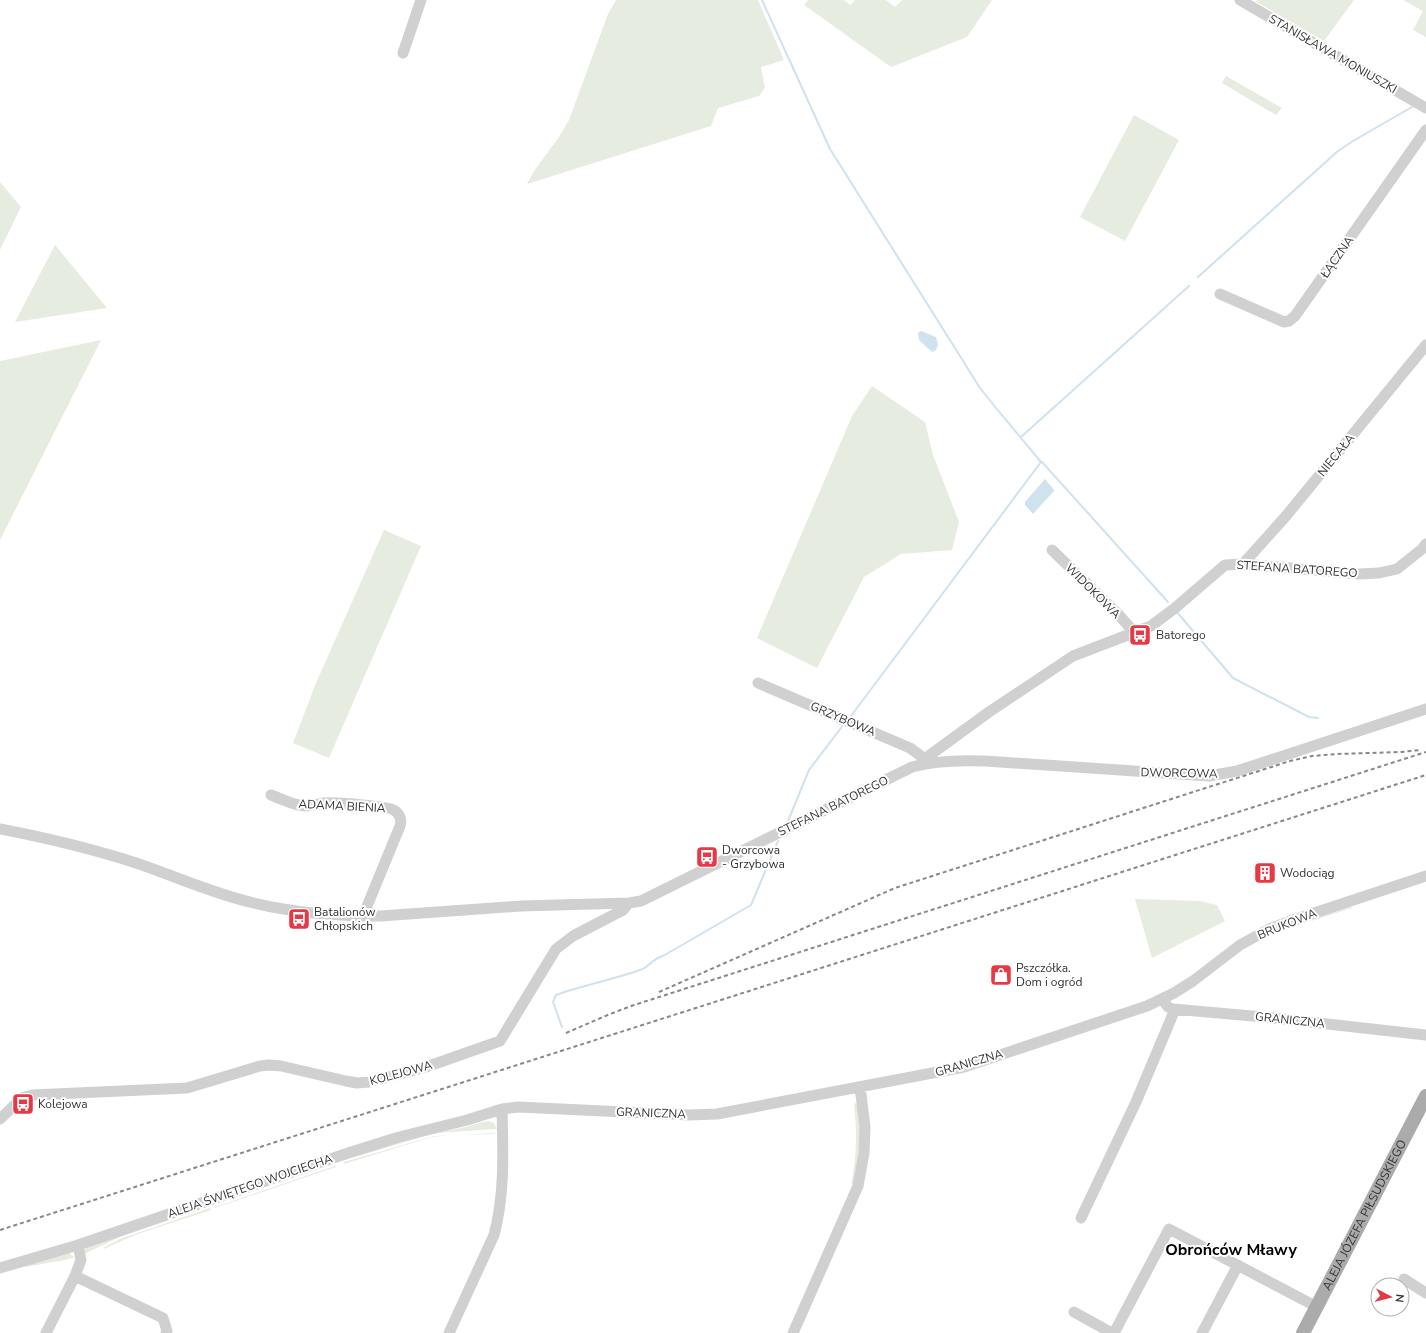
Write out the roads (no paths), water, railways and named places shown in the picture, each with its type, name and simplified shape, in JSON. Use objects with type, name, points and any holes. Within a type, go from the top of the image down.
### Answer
[{"type":"main road","name":"ALEJA JÓZEFA PIŁSUDSKIEGO","points":[[1303,1333],[1426,1096]]},
{"type":"street","points":[[402,52],[421,0]]},
{"type":"street","name":"STANISŁAWA MONIUSZKI","points":[[1240,0],[1426,108]]},
{"type":"street","name":"ŁĄCZNA","points":[[1220,294],[1284,322],[1290,321],[1426,130]]},
{"type":"street","name":"NIECAŁA","points":[[1243,564],[1286,516],[1426,345]]},
{"type":"street","name":"STEFANA BATOREGO","points":[[500,1041],[556,949],[573,936],[623,910],[629,904],[641,901],[924,761],[989,712],[1073,656],[1151,626],[1175,608],[1225,565],[1243,564],[1359,574],[1379,573],[1397,569],[1426,544]]},
{"type":"street","name":"WIDOKOWA","points":[[1052,550],[1117,613],[1134,632]]},
{"type":"street","name":"GRZYBOWA","points":[[758,683],[910,748],[924,761]]},
{"type":"street","name":"DWORCOWA","points":[[924,761],[961,760],[1209,776],[1237,771],[1426,709]]},
{"type":"street","points":[[948,742],[955,755],[961,760]]},
{"type":"street","name":"ADAMA BIENIA","points":[[271,795],[289,802],[307,806],[330,803],[380,807],[390,808],[398,814],[400,817],[400,826],[363,916]]},
{"type":"street","points":[[0,829],[52,839],[104,853],[254,904],[299,911],[363,916],[521,906],[629,904]]},
{"type":"street","name":"BRUKOWA","points":[[1162,999],[1193,981],[1240,945],[1269,929],[1426,876]]},
{"type":"street","points":[[590,905],[592,926]]},
{"type":"street","points":[[1081,1218],[1136,1102],[1173,1014],[1173,1009],[1168,1007],[1162,999]]},
{"type":"street","name":"GRANICZNA","points":[[502,1109],[518,1107],[689,1115],[716,1114],[964,1067],[1147,1006],[1162,999]]},
{"type":"street","name":"GRANICZNA","points":[[1173,1009],[1274,1018],[1426,1035]]},
{"type":"street","name":"KOLEJOWA","points":[[0,1119],[22,1098],[32,1095],[187,1088],[260,1066],[269,1065],[281,1066],[357,1083],[369,1082],[426,1067],[500,1041]]},
{"type":"street","points":[[793,1333],[858,1186],[864,1153],[865,1127],[860,1087]]},
{"type":"street","points":[[449,1333],[494,1235],[498,1221],[501,1188],[502,1109]]},
{"type":"street","name":"ALEJA ŚWIĘTEGO WOJCIECHA","points":[[0,1268],[78,1245],[351,1152],[399,1137],[502,1109]]},
{"type":"street","points":[[1074,1312],[1113,1333],[1169,1229],[1316,1307]]},
{"type":"street","points":[[46,1333],[81,1260],[78,1245]]},
{"type":"street","points":[[1202,1333],[1238,1265]]},
{"type":"street","points":[[74,1276],[163,1318],[167,1331],[166,1333]]},
{"type":"street","points":[[1410,1283],[1426,1293]]},
{"type":"water","points":[[921,331],[936,337],[938,345],[936,350],[932,352],[919,340],[918,333]]},
{"type":"water","points":[[1045,479],[1054,491],[1033,514],[1025,505],[1025,502]]},
{"type":"waterway","points":[[762,0],[830,149],[980,388],[1041,462],[851,716]]},
{"type":"waterway","points":[[1198,277],[1338,151],[1412,107]]},
{"type":"waterway","points":[[1021,437],[1189,286]]},
{"type":"waterway","points":[[1042,462],[1168,602]]},
{"type":"waterway","points":[[1176,611],[1233,678],[1309,717],[1318,718]]},
{"type":"waterway","points":[[788,821],[809,770],[844,724]]},
{"type":"waterway","points":[[562,1027],[553,1002],[556,995],[643,969],[656,959],[751,905],[778,841]]},
{"type":"railway","points":[[659,992],[895,888],[1290,761],[1312,756],[1420,750]]},
{"type":"railway","points":[[566,1033],[634,1005],[1426,752]]},
{"type":"railway","points":[[0,1230],[1426,775]]},
{"type":"place","name":"Batorego","points":[[1140,635]]},
{"type":"place","name":"Dworcowa - Grzybowa","points":[[707,857]]},
{"type":"place","name":"Wodociąg","points":[[1265,873]]},
{"type":"place","name":"Batalionów Chłopskich","points":[[299,919]]},
{"type":"place","name":"Pszczółka. Dom i ogród","points":[[1001,975]]},
{"type":"place","name":"Kolejowa","points":[[23,1104]]},
{"type":"district","name":"Obrońców Mławy","points":[[1231,1249]]}]
